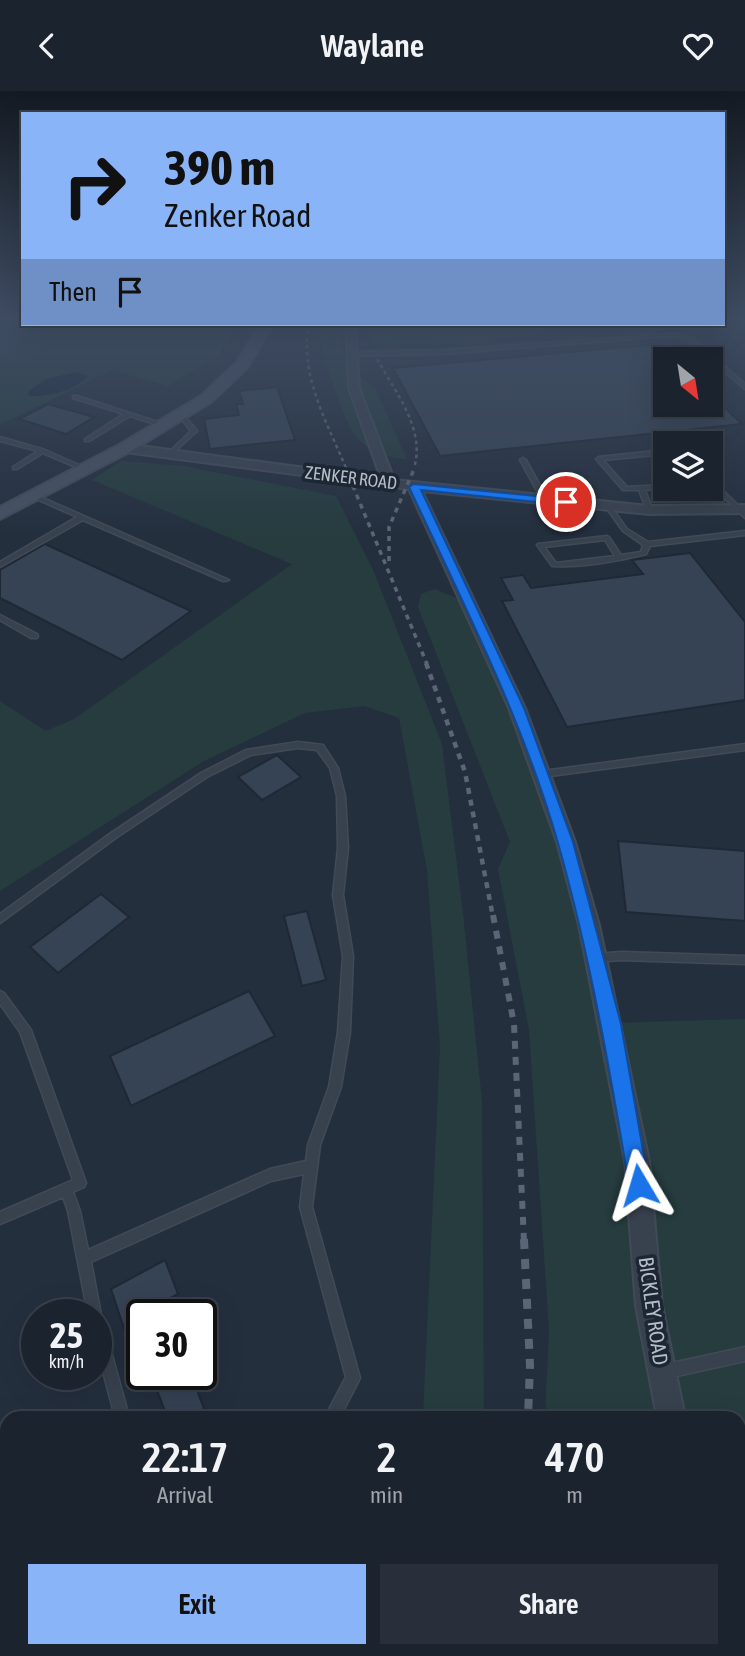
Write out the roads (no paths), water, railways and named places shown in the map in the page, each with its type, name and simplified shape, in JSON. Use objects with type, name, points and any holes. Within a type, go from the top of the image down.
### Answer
[{"type":"street","points":[[0,513],[125,448],[180,415],[216,388]]},
{"type":"street","points":[[354,388],[389,484]]},
{"type":"street","name":"ZENKER ROAD","points":[[125,448],[414,487],[608,506],[742,511]]},
{"type":"street","name":"BICKLEY ROAD","points":[[414,487],[517,708],[566,842],[596,958],[637,1161],[649,1306],[670,1411]]},
{"type":"lane","points":[[75,397],[164,425]]},
{"type":"lane","points":[[87,440],[129,414]]},
{"type":"lane","points":[[170,454],[194,431],[180,415]]},
{"type":"lane","points":[[0,439],[43,451],[85,469]]},
{"type":"lane","points":[[15,468],[43,451]]},
{"type":"lane","points":[[653,453],[599,459],[625,489],[653,489]]},
{"type":"lane","points":[[523,460],[545,500]]},
{"type":"lane","points":[[642,490],[649,509]]},
{"type":"lane","points":[[723,493],[742,511]]},
{"type":"lane","points":[[34,496],[225,580]]},
{"type":"lane","points":[[608,506],[625,530],[647,544],[745,533]]},
{"type":"lane","points":[[0,565],[83,517]]},
{"type":"lane","points":[[619,557],[607,538],[540,545],[554,565],[619,557],[643,553],[647,544]]},
{"type":"lane","points":[[0,617],[34,636]]},
{"type":"lane","points":[[0,919],[114,835],[215,769],[249,752],[298,745],[320,747],[334,768],[341,796],[342,848],[338,895],[348,956],[344,1033],[335,1087],[314,1145],[306,1207],[353,1378],[335,1411]]},
{"type":"lane","points":[[542,773],[745,747]]},
{"type":"lane","points":[[596,958],[621,956],[745,960]]},
{"type":"lane","points":[[0,996],[25,1030],[80,1182],[0,1219]]},
{"type":"lane","points":[[83,1259],[270,1175],[311,1166]]},
{"type":"lane","points":[[65,1189],[74,1211],[92,1299]]},
{"type":"lane","points":[[662,1372],[745,1354]]},
{"type":"lane","points":[[112,1378],[120,1411]]},
{"type":"water","points":[[33,388],[72,388],[37,396],[30,396],[28,392]]},
{"type":"railway","points":[[314,388],[346,468]]},
{"type":"railway","points":[[394,388],[407,411],[416,439],[414,468]]},
{"type":"railway","points":[[345,467],[427,664]]},
{"type":"railway","points":[[389,561],[389,527],[415,467]]},
{"type":"railway","points":[[426,663],[465,772],[493,917]]},
{"type":"railway","points":[[493,915],[514,1024],[524,1241]]},
{"type":"railway","points":[[524,1239],[530,1365],[528,1411]]}]
